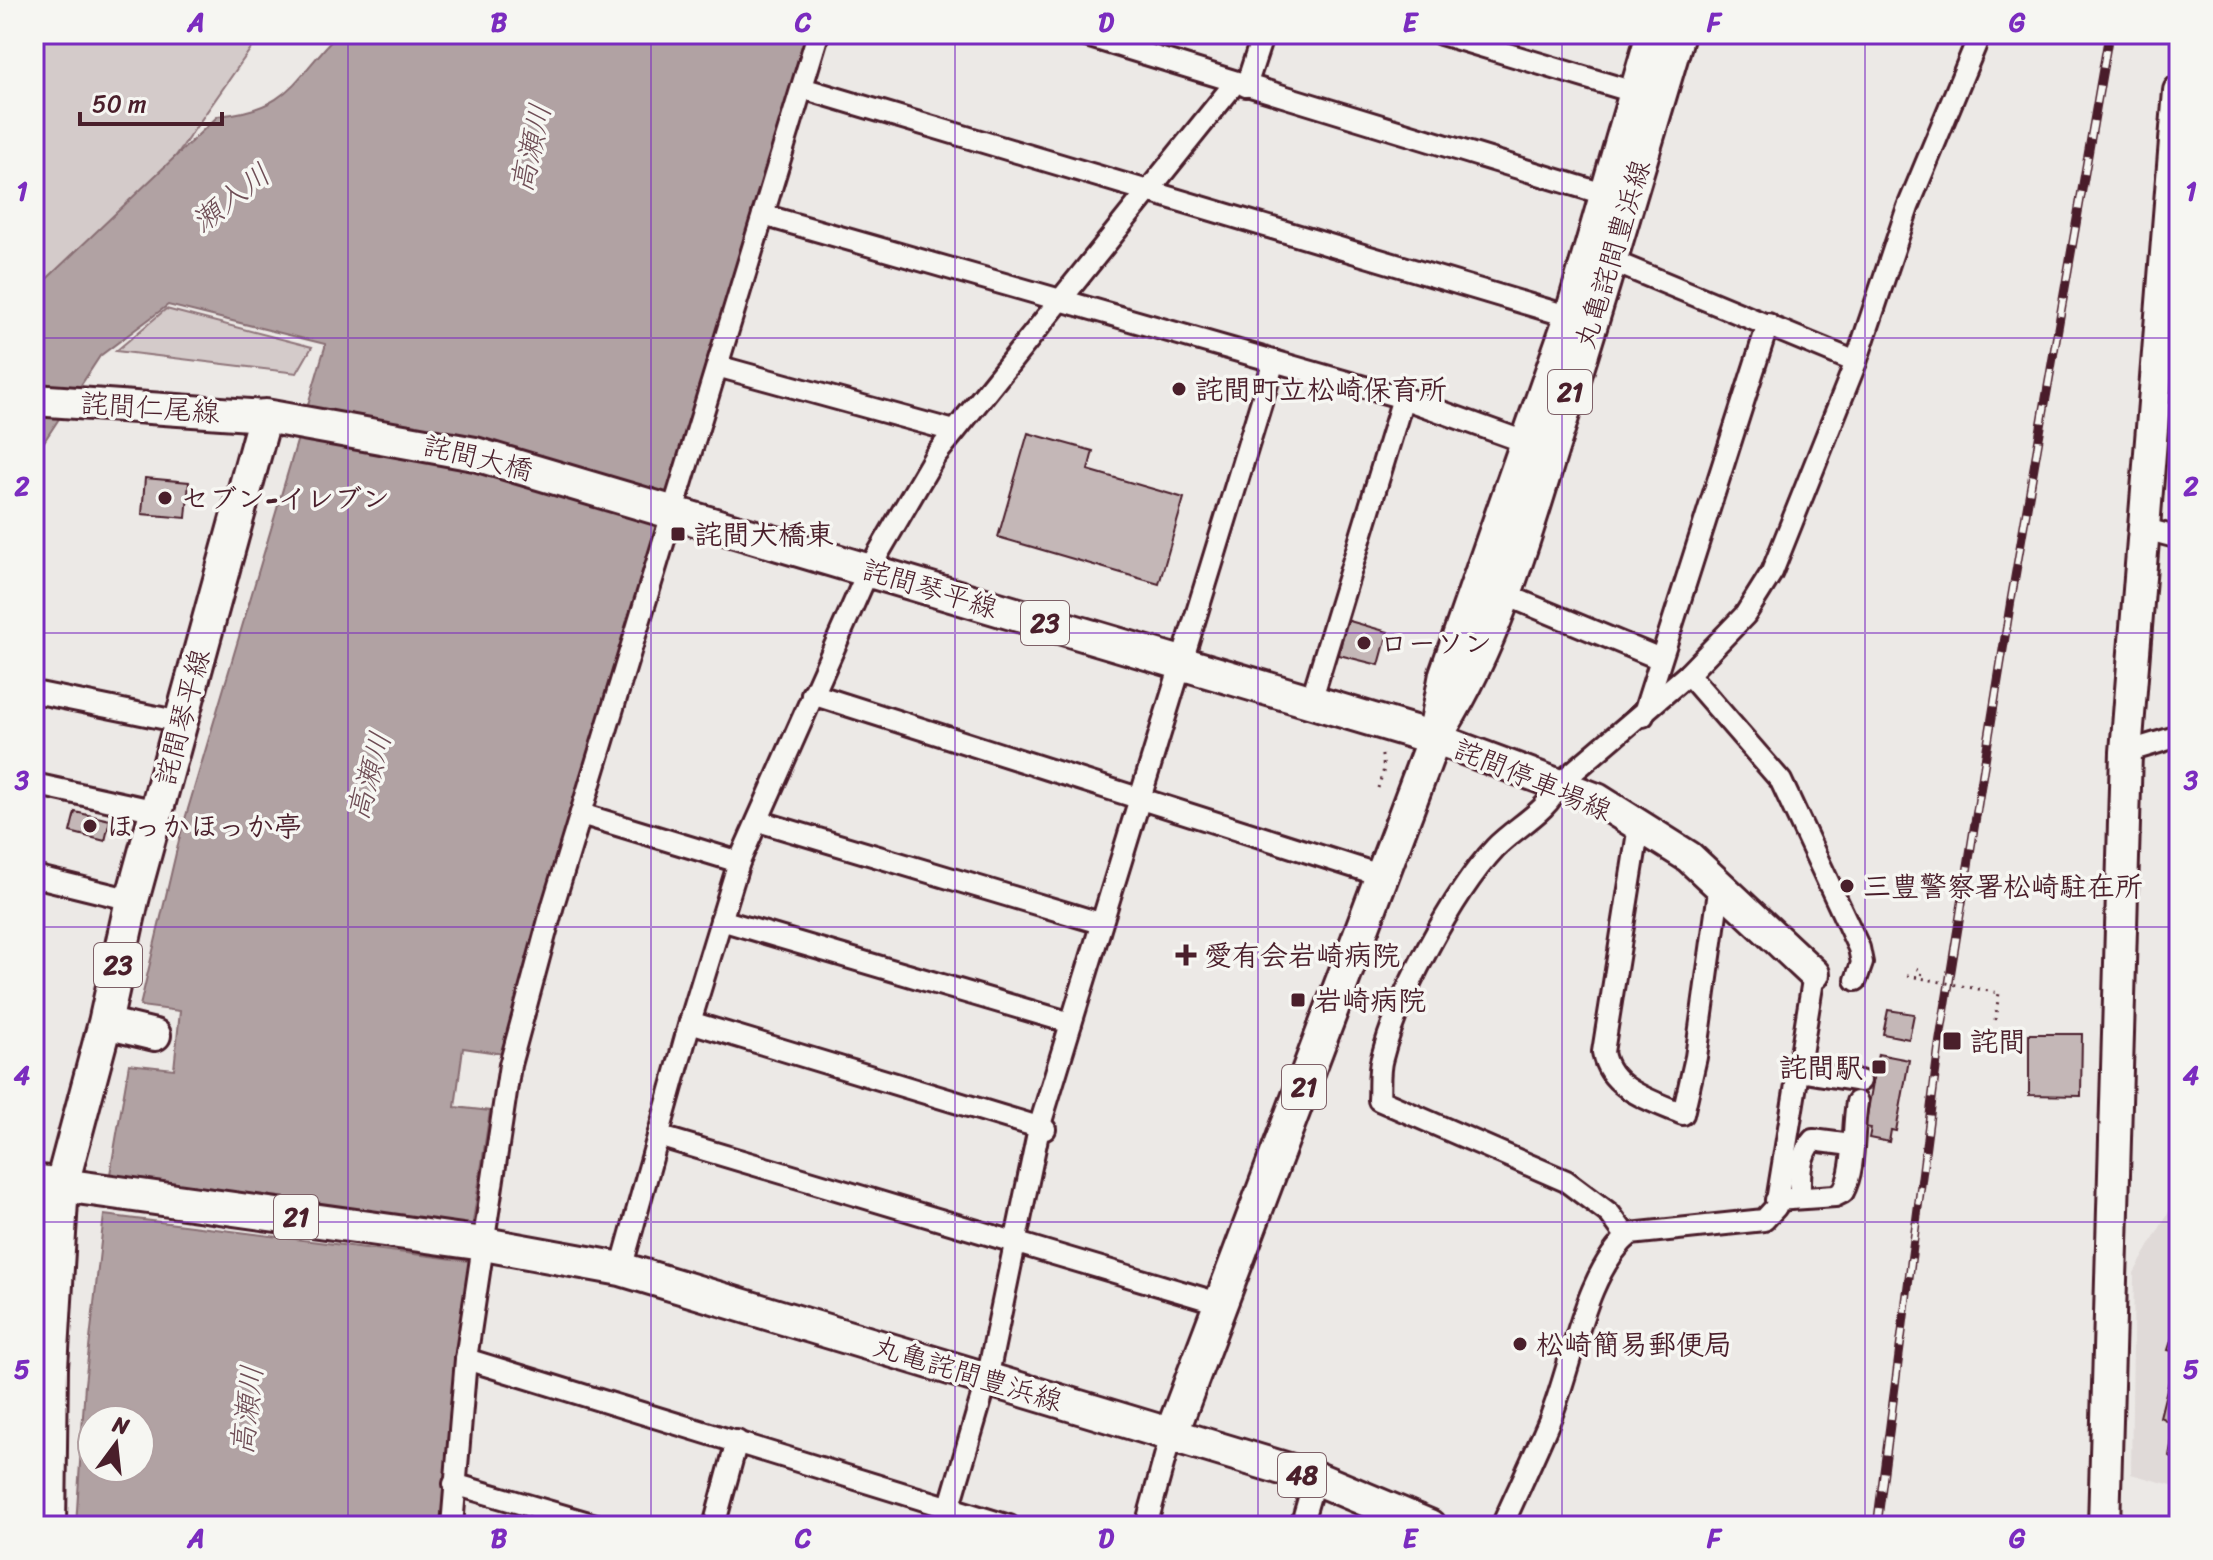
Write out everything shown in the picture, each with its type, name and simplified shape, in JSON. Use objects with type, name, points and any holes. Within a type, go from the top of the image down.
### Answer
[{"type":"main road","name":"丸亀詫間豊浜線","points":[[1434,738],[1469,683],[1506,595],[1612,261],[1617,198],[1637,93],[1653,34]]},
{"type":"main road","name":"丸亀詫間豊浜線","points":[[48,1183],[484,1244],[621,1269],[1171,1435],[1434,738],[1446,674],[1571,317],[1678,34]]},
{"type":"main road","name":"詫間琴平線","points":[[49,1526],[44,1328],[48,1183],[105,1023],[132,900],[265,416]]},
{"type":"main road","name":"詫間大橋","points":[[265,416],[475,454],[665,510]]},
{"type":"main road","name":"詫間琴平線","points":[[665,510],[869,569],[1182,666],[1434,738]]},
{"type":"main road","name":"48","points":[[1171,1435],[1315,1478],[1429,1526]]},
{"type":"street","points":[[452,1526],[466,1359],[510,1065],[665,510],[717,366],[818,34]]},
{"type":"street","points":[[1080,34],[1617,198]]},
{"type":"street","points":[[621,1269],[690,1022],[739,862],[869,569],[935,456],[1056,301],[1241,84],[1263,34]]},
{"type":"street","points":[[1441,34],[1637,93]]},
{"type":"street","points":[[1627,1237],[1610,1214],[1566,1181],[1379,1100],[1382,1058],[1425,957],[1481,864],[1510,834],[1553,798],[1559,784],[1643,716],[1688,674],[1745,615],[1772,572],[1856,362],[1908,207],[1980,34]]},
{"type":"street","points":[[802,88],[1571,317]]},
{"type":"street","points":[[2104,1526],[2126,752],[2179,91]]},
{"type":"street","points":[[763,215],[1403,398],[1528,443]]},
{"type":"street","points":[[1612,261],[1856,362]]},
{"type":"street","points":[[1643,716],[1658,658],[1768,324]]},
{"type":"street","points":[[944,1526],[987,1379],[1014,1241],[1071,1023],[1274,361]]},
{"type":"street","points":[[717,366],[954,431]]},
{"type":"street","points":[[1311,701],[1403,398]]},
{"type":"street","name":"詫間仁尾線","points":[[34,400],[265,416]]},
{"type":"street","points":[[2142,528],[2179,538]]},
{"type":"street","points":[[1506,595],[1658,658]]},
{"type":"street","points":[[1688,674],[1781,781],[1859,948],[1862,963],[1856,980]]},
{"type":"street","points":[[34,692],[181,722]]},
{"type":"street","points":[[812,694],[1383,876]]},
{"type":"street","points":[[2126,752],[2179,736]]},
{"type":"street","name":"詫間停車場線","points":[[1434,738],[1597,799],[1689,857],[1814,974]]},
{"type":"street","points":[[34,784],[157,811]]},
{"type":"street","points":[[581,814],[739,862]]},
{"type":"street","points":[[758,821],[1100,923]]},
{"type":"street","points":[[1639,826],[1603,1052],[1606,1070],[1627,1089],[1683,1114],[1696,1057],[1720,884]]},
{"type":"street","points":[[34,876],[132,900]]},
{"type":"street","points":[[721,920],[1071,1023]]},
{"type":"street","points":[[1502,1526],[1550,1418],[1593,1295],[1615,1248],[1627,1237],[1764,1220],[1776,1207],[1814,974]]},
{"type":"street","points":[[690,1022],[1042,1128]]},
{"type":"street","points":[[105,1023],[155,1035]]},
{"type":"street","points":[[1799,1071],[1860,1081]]},
{"type":"street","points":[[1776,1200],[1835,1196],[1843,1192],[1851,1171],[1857,1102]]},
{"type":"street","points":[[658,1136],[1222,1304]]},
{"type":"street","points":[[1800,1198],[1805,1148],[1813,1140],[1851,1145]]},
{"type":"street","points":[[466,1359],[950,1505],[1009,1526]]},
{"type":"street","points":[[1146,1526],[1171,1435]]},
{"type":"street","points":[[714,1526],[737,1441]]},
{"type":"street","points":[[1301,1526],[1315,1478]]},
{"type":"street","points":[[454,1484],[599,1526]]},
{"type":"path","points":[[1907,976],[1917,978],[1921,977],[1922,971],[1916,968],[1912,976],[1915,977],[1999,993],[1995,1020]]},
{"type":"shaded area","points":[[34,34],[261,34],[173,160],[76,256],[34,291]]},
{"type":"shaded area","points":[[166,309],[312,347],[297,373],[116,351]]},
{"type":"shaded area","points":[[2179,1194],[2179,1487],[2131,1474],[2134,1273]]},
{"type":"water","points":[[338,34],[806,34],[549,880],[504,1054],[463,1048],[455,1107],[490,1111],[472,1228],[109,1180],[129,1064],[174,1069],[180,1011],[140,1006],[180,836],[325,344],[168,305],[100,356],[34,457],[34,291],[218,116],[261,107],[275,99],[299,79]]},
{"type":"water","name":"高瀬川","points":[[104,1215],[469,1261],[449,1418],[443,1526],[76,1526],[79,1484],[156,1484],[156,1404],[84,1404]]},
{"type":"building","points":[[1028,433],[1093,451],[1088,470],[1184,498],[1159,584],[998,537]]},
{"type":"building","name":"セブン-イレブン","points":[[145,478],[189,482],[186,518],[142,514]]},
{"type":"building","name":"ローソン","points":[[1346,620],[1388,632],[1379,665],[1339,655]]},
{"type":"building","name":"ほっかほっか亭","points":[[75,812],[110,820],[105,841],[70,832]]},
{"type":"building","points":[[1888,1010],[1914,1014],[1909,1039],[1883,1034]]},
{"type":"building","points":[[2029,1034],[2082,1034],[2081,1096],[2029,1095]]},
{"type":"building","points":[[1878,1054],[1909,1060],[1896,1131],[1891,1130],[1889,1142],[1869,1138],[1871,1128],[1865,1127]]},
{"type":"building","points":[[2179,1316],[2179,1353],[2168,1350]]},
{"type":"building","points":[[2169,1381],[2179,1384],[2179,1460],[2169,1456],[2175,1425],[2160,1417]]},
{"type":"railway","points":[[1877,1526],[1939,1045],[2011,600],[2109,34]]},
{"type":"place","name":"詫間町立松崎保育所","points":[[1179,389]]},
{"type":"place","name":"セブン-イレブン","points":[[165,498]]},
{"type":"place","name":"詫間大橋東","points":[[678,534]]},
{"type":"place","name":"ローソン","points":[[1364,643]]},
{"type":"place","name":"ほっかほっか亭","points":[[90,826]]},
{"type":"place","name":"三豊警察署松崎駐在所","points":[[1847,886]]},
{"type":"place","name":"愛有会岩崎病院","points":[[1186,955]]},
{"type":"place","name":"岩崎病院","points":[[1298,1000]]},
{"type":"place","name":"詫間","points":[[1952,1041]]},
{"type":"place","name":"詫間駅","points":[[1879,1067]]},
{"type":"place","name":"松崎簡易郵便局","points":[[1520,1344]]},
{"type":"water label","name":"瀬入川","points":[[231,198]]}]
